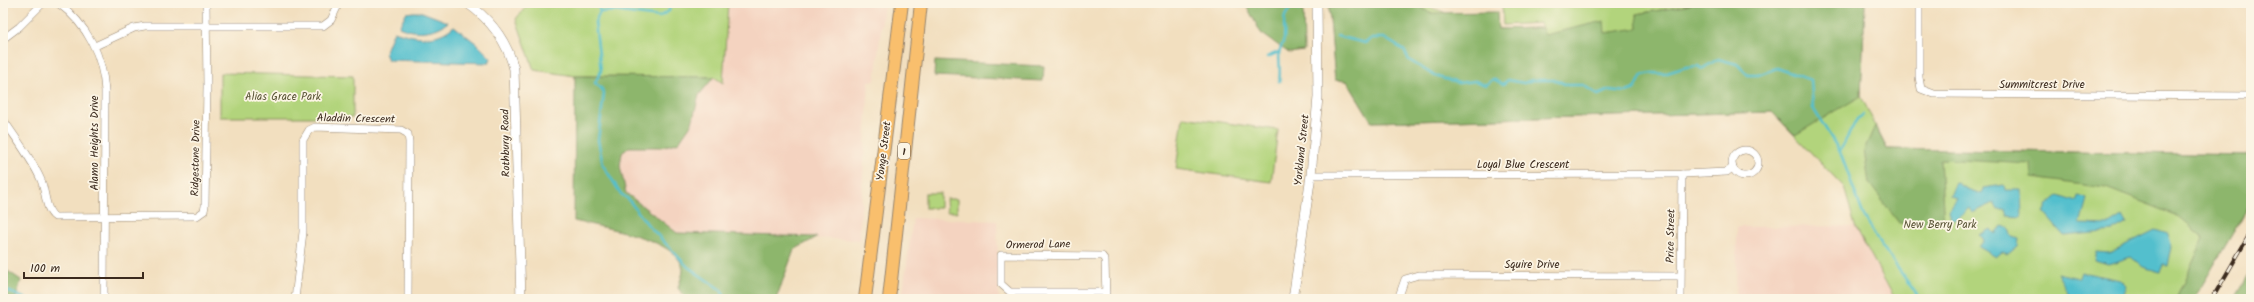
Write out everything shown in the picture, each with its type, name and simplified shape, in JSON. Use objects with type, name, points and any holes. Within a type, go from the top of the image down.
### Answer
[{"type":"main road","name":"Yonge Street","points":[[865,299],[902,3]]},
{"type":"main road","name":"Yonge Street","points":[[889,299],[921,3]]},
{"type":"street","points":[[3,39],[19,27],[43,3]]},
{"type":"street","name":"Alamo Heights Drive","points":[[58,3],[79,21],[95,46],[101,63],[104,83],[104,299]]},
{"type":"street","name":"Ridgestone Drive","points":[[105,217],[192,218],[204,211],[207,87],[206,3]]},
{"type":"street","points":[[95,46],[139,26],[323,26],[331,20],[339,3]]},
{"type":"street","name":"Rothbury Road","points":[[466,3],[485,16],[493,26],[504,44],[514,69],[521,299]]},
{"type":"street","name":"Yorkland Street","points":[[1293,299],[1312,175],[1318,97],[1317,3]]},
{"type":"street","name":"Summitcrest Drive","points":[[1919,3],[1919,77],[1921,89],[1934,94],[2251,96]]},
{"type":"street","points":[[3,119],[41,180],[51,214],[60,219],[105,217]]},
{"type":"street","name":"Aladdin Crescent","points":[[295,299],[303,232],[303,140],[309,130],[315,127],[401,130],[408,134],[408,299]]},
{"type":"street","name":"Loyal Blue Crescent","points":[[1312,175],[1682,174],[1727,172],[1732,168]]},
{"type":"street","name":"Price Street","points":[[1680,299],[1682,174]]},
{"type":"street","name":"Ormerod Lane","points":[[1001,254],[1099,255],[1105,260],[1106,296],[1010,292],[1001,284],[1001,254]]},
{"type":"street","name":"Squire Drive","points":[[1398,299],[1405,280],[1419,275],[1680,276]]},
{"type":"shaded area","points":[[728,3],[884,3],[875,81],[869,81],[859,240],[677,233],[626,193],[620,166],[621,153],[629,147],[662,147],[692,123],[699,95],[714,77],[723,82]]},
{"type":"shaded area","points":[[913,218],[997,221],[999,299],[902,299]]},
{"type":"shaded area","points":[[1855,226],[1895,299],[1736,299],[1737,227]]},
{"type":"green space","points":[[529,3],[728,3],[723,83],[714,77],[575,76],[534,70],[516,19]]},
{"type":"green space","points":[[1245,3],[1303,3],[1304,51],[1289,53],[1261,33]]},
{"type":"green space","name":"New Berry Park","points":[[1331,3],[1424,3],[1426,6],[1447,14],[1498,29],[1542,28],[1540,23],[1503,25],[1502,3],[1691,3],[1690,5],[1637,14],[1639,28],[1865,3],[1861,96],[1887,149],[2251,155],[2251,202],[2194,299],[1895,299],[1855,226],[1844,187],[1772,112],[1372,122],[1347,81],[1335,80],[1329,7]]},
{"type":"green space","points":[[1344,3],[1420,3],[1422,8],[1430,13],[1497,12],[1498,29],[1542,28],[1545,35],[1604,21],[1605,33],[1638,28],[1637,14],[1690,5],[1691,3],[1865,3],[1861,96],[1795,135],[1772,112],[1372,122],[1347,81],[1335,80],[1329,7]]},
{"type":"green space","points":[[935,61],[1044,66],[1043,81],[934,76]]},
{"type":"green space","name":"Alias Grace Park","points":[[220,73],[353,76],[353,117],[220,117]]},
{"type":"green space","points":[[575,76],[714,77],[699,95],[692,123],[679,142],[662,147],[629,147],[622,153],[620,166],[626,193],[677,233],[817,237],[794,250],[776,299],[686,299],[678,288],[683,270],[678,259],[668,250],[654,242],[637,236],[574,221]]},
{"type":"green space","points":[[1183,117],[1278,130],[1271,182],[1176,169]]},
{"type":"green space","points":[[1875,126],[1887,149],[2251,155],[2251,202],[2194,299],[2176,299],[2204,238],[2176,215],[2106,188],[2032,178],[2031,164],[1940,159],[1944,224],[1899,223],[1869,183],[1864,150]]},
{"type":"green space","points":[[925,193],[940,193],[940,208],[925,208]]},
{"type":"green space","points":[[946,199],[957,199],[957,212],[947,212]]},
{"type":"green space","points":[[3,268],[21,280],[16,299],[3,299]]},
{"type":"green space","points":[[2251,271],[2251,299],[2234,299]]},
{"type":"water","points":[[422,12],[448,22],[443,26],[424,31],[411,31],[399,27],[406,13]]},
{"type":"water","points":[[454,26],[477,44],[491,58],[489,63],[388,60],[385,53],[394,31],[418,37],[426,37],[440,35]]},
{"type":"water","points":[[1956,182],[1967,189],[1982,194],[1983,188],[2004,185],[2005,190],[2021,190],[2022,217],[2008,216],[2006,210],[1998,210],[1994,203],[1972,213],[1969,208],[1957,219],[1951,220],[1949,210],[1957,198],[1950,196]]},
{"type":"water","points":[[2059,195],[2077,201],[2078,196],[2087,199],[2080,224],[2109,225],[2123,216],[2127,223],[2113,231],[2064,236],[2044,213],[2048,204]]},
{"type":"water","points":[[2002,226],[2009,228],[2012,237],[2019,239],[2018,246],[2008,254],[2002,252],[1996,257],[1979,247],[1984,240],[1980,235],[1991,229],[1995,234]]},
{"type":"water","points":[[2155,230],[2168,234],[2172,246],[2168,266],[2163,265],[2160,272],[2143,267],[2131,257],[2108,264],[2095,260],[2097,252],[2109,253]]},
{"type":"water","points":[[2081,272],[2121,280],[2126,285],[2121,299],[2076,299],[2070,296],[2057,273],[2078,278]]},
{"type":"waterway","points":[[597,3],[600,12],[595,22],[601,71],[595,83],[604,93],[598,140],[603,165],[621,194],[628,199],[648,225],[688,267],[721,290],[726,299]]},
{"type":"waterway","points":[[611,3],[614,11]]},
{"type":"waterway","points":[[600,12],[614,11],[659,17],[669,11],[670,3]]},
{"type":"waterway","points":[[1292,3],[1299,9]]},
{"type":"waterway","points":[[1279,82],[1279,54],[1284,39],[1284,20],[1286,13],[1294,5]]},
{"type":"waterway","points":[[1337,36],[1365,43],[1372,38],[1384,38],[1404,50],[1409,60],[1435,76],[1458,83],[1475,81],[1486,85],[1493,79],[1503,84],[1508,80],[1524,83],[1532,80],[1556,80],[1567,85],[1583,85],[1598,95],[1609,90],[1626,92],[1635,89],[1642,75],[1652,73],[1664,74],[1686,67],[1698,66],[1702,69],[1718,59],[1737,64],[1748,75],[1758,75],[1777,68],[1811,80],[1813,108],[1840,152],[1863,214],[1879,242],[1920,299]]},
{"type":"waterway","points":[[1267,57],[1279,52]]},
{"type":"waterway","points":[[1840,151],[1857,119],[1863,115]]},
{"type":"waterway","points":[[3,289],[26,299]]},
{"type":"railway","points":[[2212,299],[2251,232]]}]
